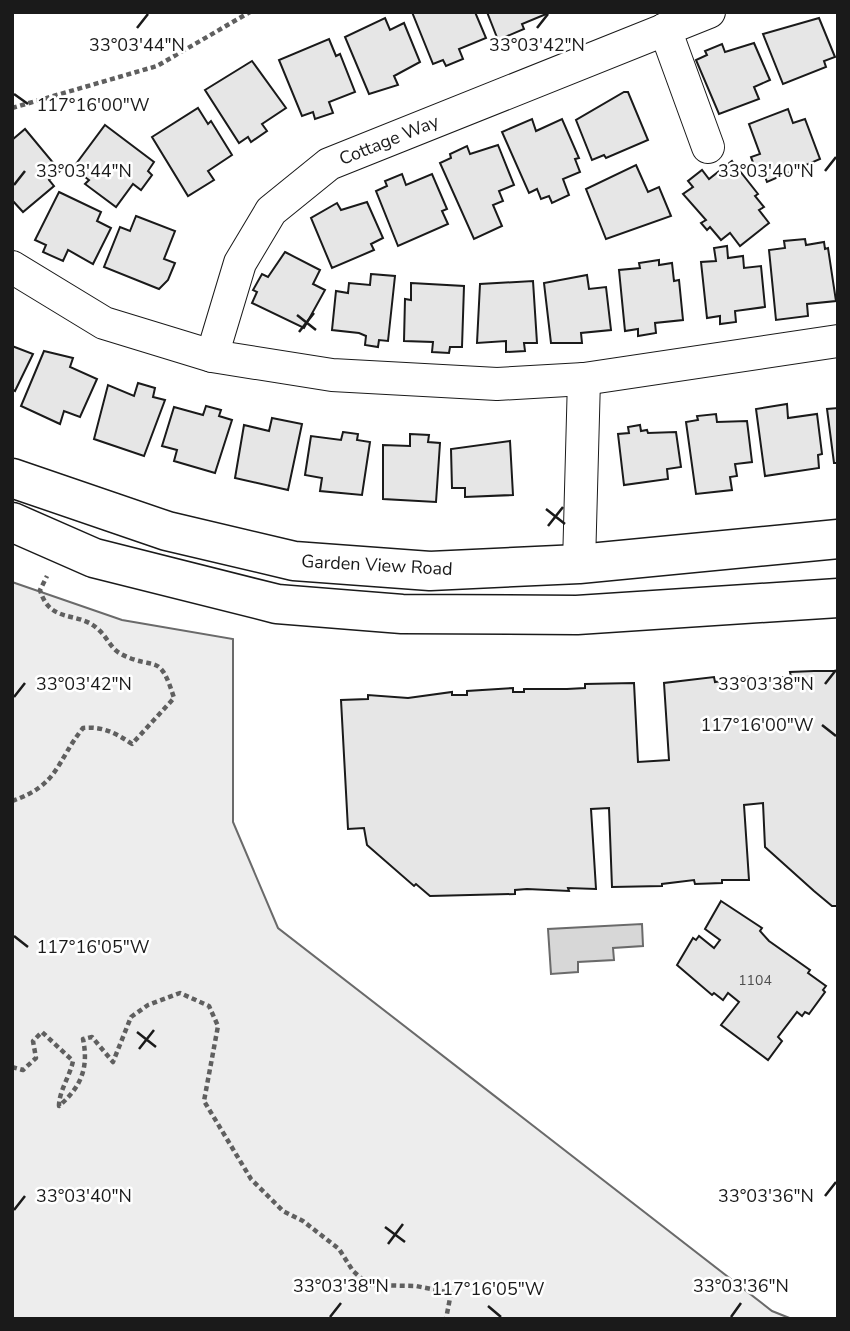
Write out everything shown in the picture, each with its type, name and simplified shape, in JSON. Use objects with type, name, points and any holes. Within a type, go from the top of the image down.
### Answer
[{"type":"main road","name":"Garden View Road","points":[[12,478],[167,531],[294,561],[430,571],[579,564],[838,539]]},
{"type":"main road","points":[[12,522],[94,558],[277,604],[402,614],[578,615],[838,598]]},
{"type":"street","name":"Cottage Way","points":[[212,356],[240,263],[271,211],[328,164],[709,12]]},
{"type":"street","points":[[665,29],[708,147]]},
{"type":"street","points":[[12,267],[104,323],[212,356],[331,375],[497,384],[584,379],[838,341]]},
{"type":"street","points":[[579,564],[584,379]]},
{"type":"path","points":[[12,108],[157,66],[250,12]]},
{"type":"path","points":[[12,801],[35,793],[43,785],[62,765],[83,728],[95,726],[117,733],[132,744],[174,698],[167,674],[157,663],[121,654],[98,628],[57,614],[44,603],[40,590],[63,544]]},
{"type":"path","points":[[12,1068],[23,1070],[36,1058],[33,1041],[42,1032],[60,1046],[74,1061],[70,1078],[59,1097],[59,1106],[71,1096],[82,1078],[87,1059],[83,1039],[92,1037],[113,1062],[123,1029],[131,1017],[148,1005],[180,993],[209,1006],[218,1026],[204,1101],[251,1179],[283,1211],[303,1221],[339,1249],[353,1271],[369,1285],[416,1286],[451,1293],[446,1319]]},
{"type":"shaded area","points":[[12,582],[122,620],[233,639],[233,822],[278,928],[772,1311],[792,1319],[12,1319]]},
{"type":"shaded area","points":[[642,924],[643,946],[613,948],[614,960],[578,962],[578,972],[551,974],[548,929]]},
{"type":"building","points":[[412,12],[475,12],[486,38],[459,49],[463,59],[446,66],[443,60],[433,64]]},
{"type":"building","points":[[487,12],[551,12],[522,24],[524,29],[498,40]]},
{"type":"building","points":[[385,18],[390,30],[404,23],[420,62],[394,76],[398,85],[369,94],[345,37]]},
{"type":"building","points":[[819,18],[835,57],[824,61],[826,67],[783,84],[763,34]]},
{"type":"building","points":[[329,39],[336,56],[340,54],[355,92],[329,102],[333,113],[315,119],[313,112],[302,116],[279,60]]},
{"type":"building","points":[[754,43],[770,80],[754,87],[759,99],[719,114],[696,60],[707,55],[705,51],[722,44],[725,52]]},
{"type":"building","points":[[252,61],[286,108],[262,124],[267,131],[251,142],[248,137],[239,143],[205,90]]},
{"type":"building","points":[[628,92],[648,140],[606,158],[604,155],[592,160],[576,120]]},
{"type":"building","points":[[198,108],[208,124],[211,121],[232,155],[208,171],[214,180],[188,196],[152,137]]},
{"type":"building","points":[[788,109],[793,123],[805,119],[820,159],[767,182],[763,171],[757,173],[751,157],[760,154],[749,124]]},
{"type":"building","points":[[532,119],[536,131],[562,119],[579,158],[575,159],[580,172],[563,179],[569,195],[552,203],[549,196],[541,199],[537,189],[529,193],[502,132]]},
{"type":"building","points":[[105,125],[154,162],[148,171],[152,175],[141,190],[133,184],[116,207],[85,184],[89,180],[73,168]]},
{"type":"building","points":[[25,129],[60,171],[49,180],[54,186],[23,212],[12,200],[12,140]]},
{"type":"building","points":[[498,145],[514,185],[499,191],[503,201],[493,205],[502,226],[474,239],[440,163],[451,158],[450,154],[467,146],[470,154]]},
{"type":"building","points":[[732,161],[758,194],[755,196],[764,207],[759,210],[769,223],[740,246],[730,233],[721,240],[710,227],[707,230],[701,223],[706,220],[683,194],[693,187],[688,181],[702,170],[709,179]]},
{"type":"building","points":[[636,165],[648,192],[659,187],[671,216],[606,239],[586,189]]},
{"type":"building","points":[[402,174],[406,185],[432,174],[447,209],[442,211],[448,224],[398,246],[376,191],[387,186],[385,181]]},
{"type":"building","points":[[59,192],[101,212],[97,221],[111,228],[93,264],[68,250],[63,261],[43,252],[46,245],[35,240]]},
{"type":"building","points":[[367,202],[383,238],[371,244],[374,250],[332,268],[311,218],[337,203],[341,210]]},
{"type":"building","points":[[136,216],[175,231],[164,259],[175,263],[168,280],[159,289],[104,267],[120,227],[130,231]]},
{"type":"building","points":[[805,239],[806,245],[824,242],[825,249],[828,248],[836,301],[807,304],[808,316],[776,320],[769,250],[785,248],[784,241]]},
{"type":"building","points":[[727,246],[728,258],[743,256],[744,268],[761,266],[765,307],[735,311],[736,322],[720,324],[720,316],[707,318],[701,262],[716,261],[714,248]]},
{"type":"building","points":[[285,252],[320,270],[313,284],[325,290],[304,328],[252,303],[257,292],[253,290],[262,274],[268,277]]},
{"type":"building","points":[[659,260],[659,265],[672,263],[674,281],[679,280],[683,320],[655,323],[656,333],[638,336],[638,329],[625,331],[619,270],[640,268],[639,263]]},
{"type":"building","points":[[371,274],[395,276],[388,341],[379,340],[378,347],[365,345],[366,336],[359,333],[332,330],[336,291],[348,293],[349,283],[370,285]]},
{"type":"building","points":[[587,275],[589,289],[606,287],[611,330],[581,333],[582,343],[551,343],[544,283]]},
{"type":"building","points":[[533,281],[537,343],[524,343],[525,351],[506,352],[506,341],[477,343],[480,284]]},
{"type":"building","points":[[411,283],[464,286],[462,347],[450,347],[449,353],[432,352],[433,342],[404,341],[405,299],[411,300]]},
{"type":"building","points":[[12,346],[33,354],[15,391],[12,389]]},
{"type":"building","points":[[44,351],[73,358],[70,367],[97,379],[80,417],[64,411],[60,424],[21,406]]},
{"type":"building","points":[[138,383],[155,388],[153,397],[165,400],[144,456],[94,439],[108,385],[134,396]]},
{"type":"building","points":[[787,404],[788,418],[817,414],[822,454],[818,455],[819,468],[765,476],[756,409]]},
{"type":"building","points":[[206,406],[221,410],[219,416],[232,420],[215,473],[174,461],[177,450],[162,446],[174,407],[203,415]]},
{"type":"building","points":[[838,408],[838,463],[834,463],[827,409]]},
{"type":"building","points":[[716,414],[717,422],[747,421],[752,462],[735,464],[737,476],[730,477],[732,490],[696,494],[686,422],[698,420],[697,416]]},
{"type":"building","points":[[272,418],[302,424],[288,490],[235,478],[244,425],[269,431]]},
{"type":"building","points":[[640,425],[641,431],[647,430],[648,433],[676,432],[681,467],[667,469],[668,479],[624,485],[618,434],[629,433],[628,427]]},
{"type":"building","points":[[343,432],[358,434],[357,440],[370,442],[362,495],[320,491],[322,478],[305,475],[311,436],[341,440]]},
{"type":"building","points":[[410,434],[429,435],[428,442],[440,443],[436,502],[383,499],[383,445],[410,446]]},
{"type":"building","points":[[510,441],[513,495],[465,497],[465,488],[452,488],[451,449]]},
{"type":"building","points":[[838,671],[838,906],[832,906],[765,847],[763,803],[744,805],[749,880],[722,880],[722,883],[695,884],[694,880],[662,886],[612,887],[609,808],[591,809],[596,889],[527,889],[515,890],[515,894],[430,896],[416,884],[414,886],[367,845],[364,828],[348,829],[341,700],[368,699],[368,695],[408,698],[452,692],[452,695],[467,695],[467,691],[513,688],[513,692],[524,692],[524,689],[585,688],[585,684],[634,683],[638,762],[669,760],[664,683],[714,677],[715,682],[752,676],[791,677],[790,672]]},
{"type":"building","points":[[721,901],[762,928],[760,931],[769,941],[810,970],[808,973],[826,986],[823,990],[825,992],[809,1014],[805,1012],[802,1016],[797,1012],[778,1037],[782,1041],[768,1060],[721,1025],[739,1002],[728,993],[723,1000],[714,993],[712,995],[677,965],[693,938],[696,940],[699,936],[714,948],[720,940],[705,929]]}]
